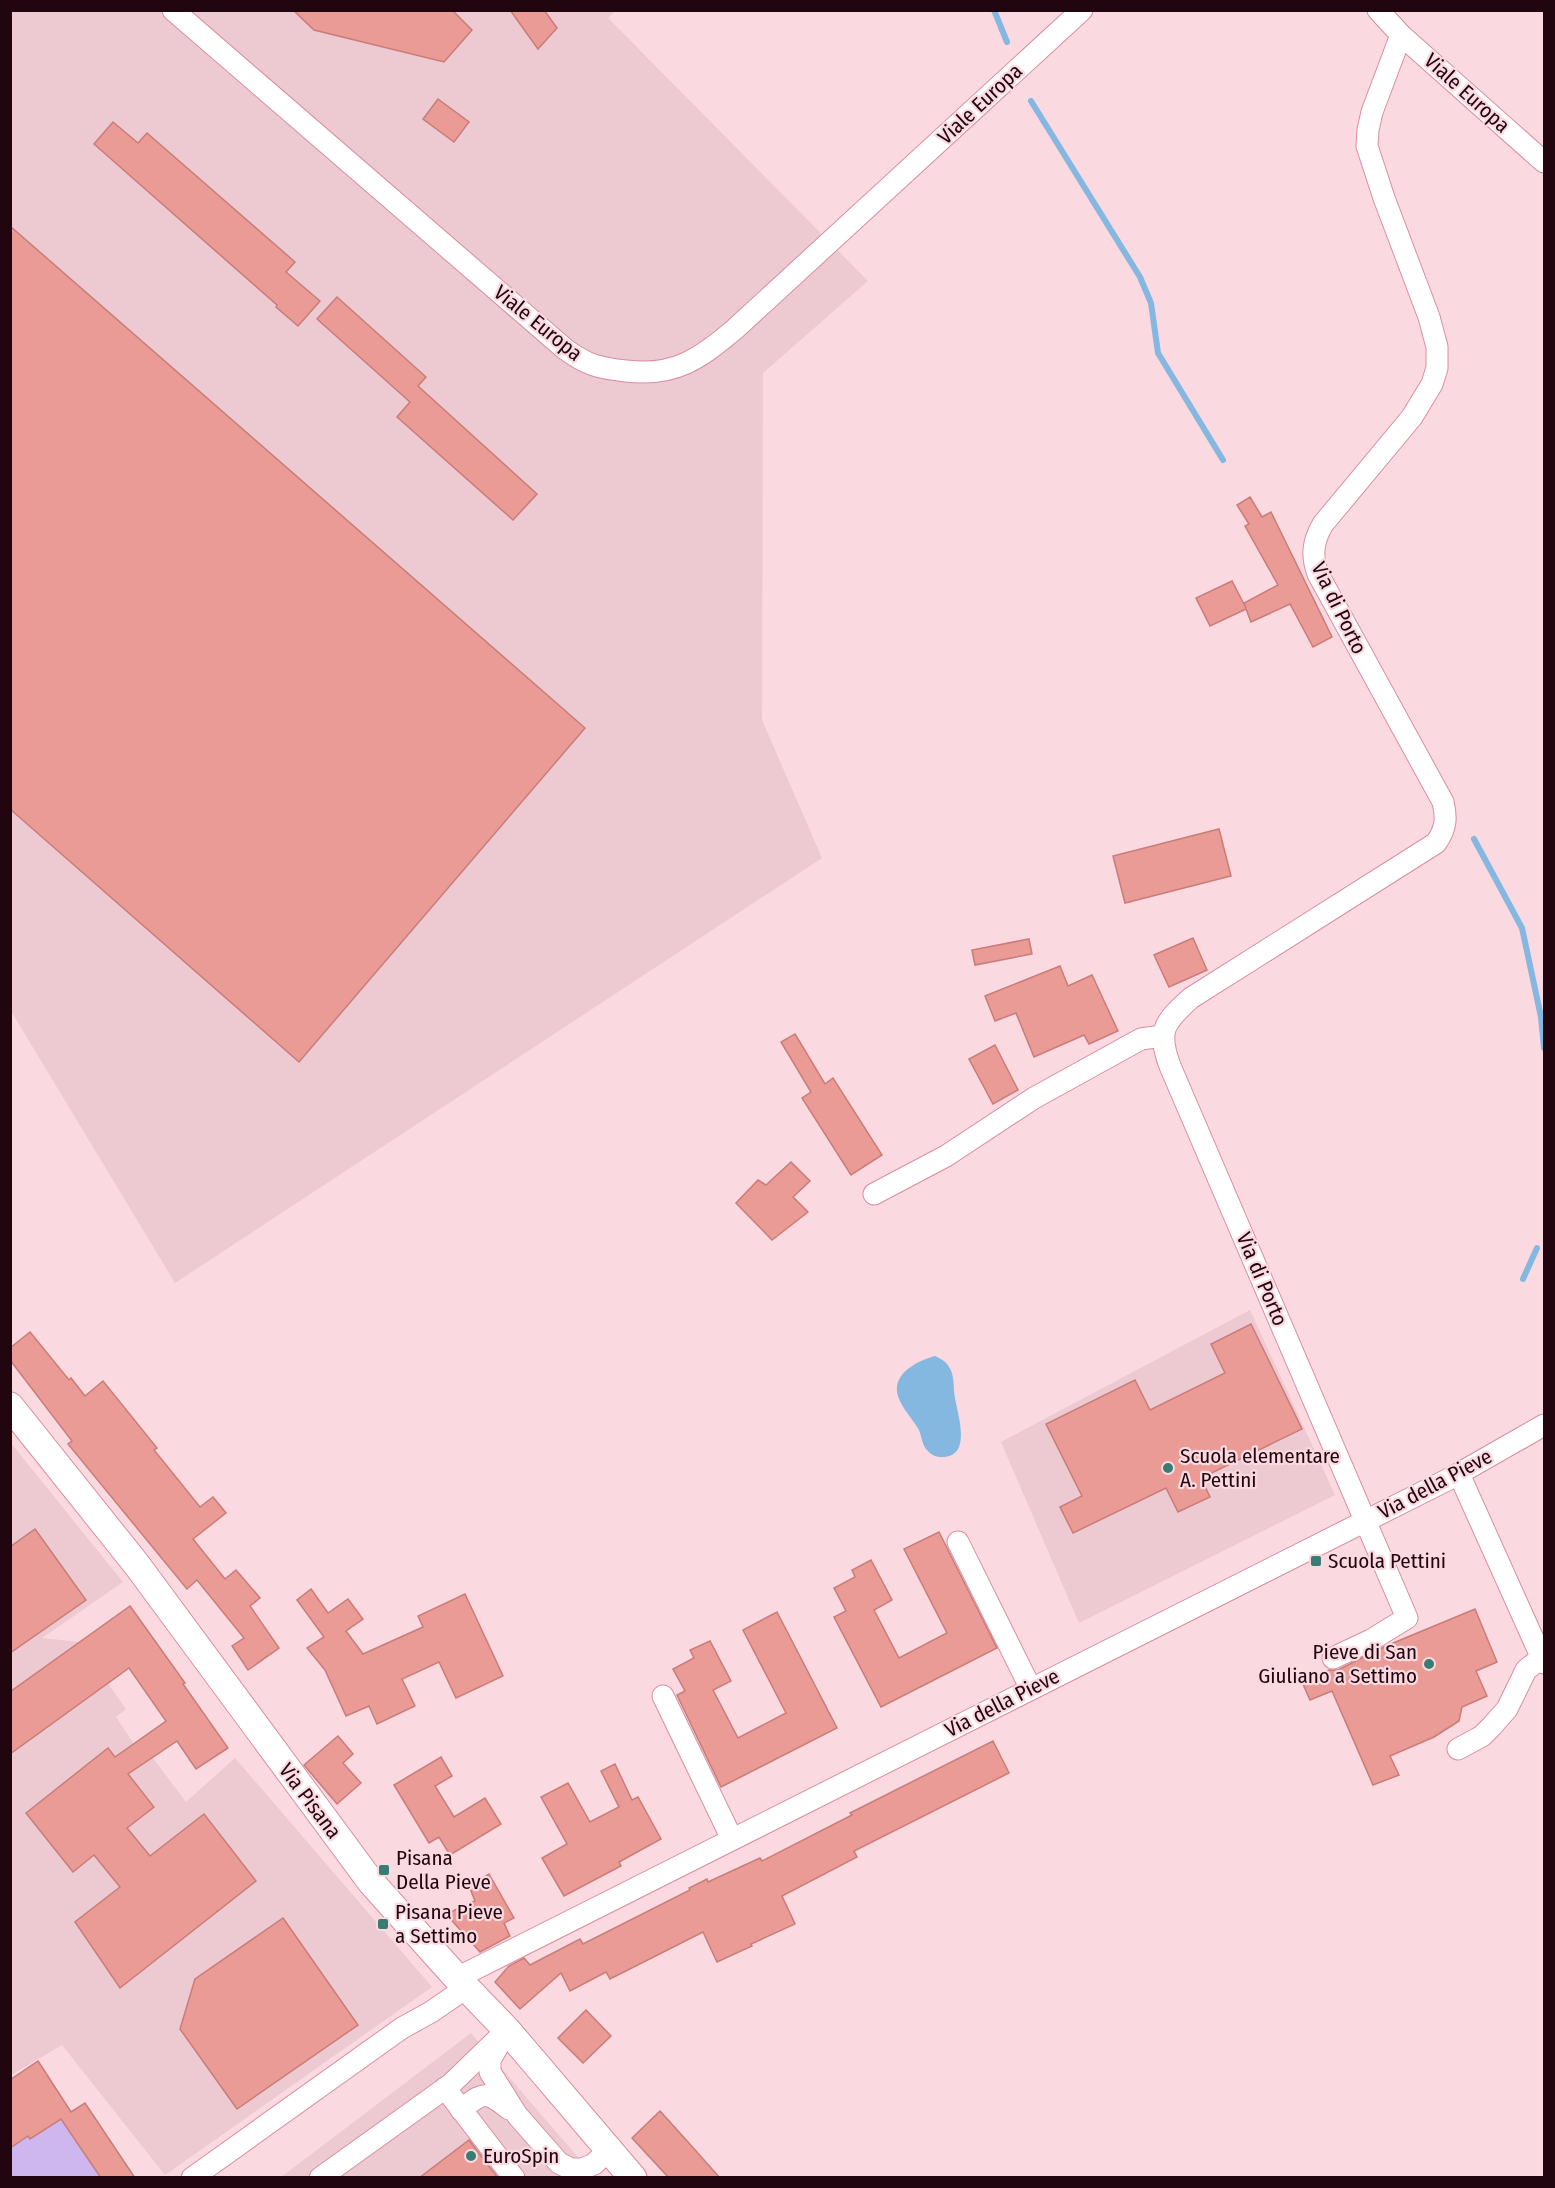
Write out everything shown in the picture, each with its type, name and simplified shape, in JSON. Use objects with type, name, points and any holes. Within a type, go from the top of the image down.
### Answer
[{"type":"main road","name":"Via Pisana","points":[[10,1406],[137,1565],[365,1874],[461,1983],[507,2031],[633,2178]]},
{"type":"street","name":"Viale Europa","points":[[173,10],[565,349],[585,363],[607,369],[640,373],[663,372],[688,362],[709,350],[735,329],[1082,10]]},
{"type":"street","name":"Viale Europa","points":[[1369,10],[1389,23],[1545,162]]},
{"type":"street","name":"Via di Porto","points":[[1333,1658],[1371,1640],[1407,1618],[1170,1066],[1162,1036],[1170,1020],[1191,998],[1436,843],[1445,826],[1446,815],[1443,802],[1318,574],[1313,552],[1315,537],[1323,524],[1412,417],[1432,384],[1437,368],[1437,347],[1429,317],[1367,146],[1368,130],[1389,23]]},
{"type":"street","points":[[874,1194],[946,1156],[1044,1092],[1141,1039],[1162,1036]]},
{"type":"street","name":"Via della Pieve","points":[[192,2178],[402,2028],[431,2012],[461,1983],[732,1839],[1459,1474],[1545,1425]]},
{"type":"street","points":[[1458,1749],[1482,1736],[1492,1726],[1507,1709],[1526,1670],[1543,1660],[1459,1474]]},
{"type":"street","points":[[958,1542],[1031,1689]]},
{"type":"street","points":[[663,1696],[732,1839]]},
{"type":"street","points":[[320,2178],[445,2088],[507,2031]]},
{"type":"street","points":[[507,2031],[490,2060],[490,2072],[517,2115],[559,2163],[571,2169],[582,2169],[594,2164],[610,2150]]},
{"type":"street","points":[[445,2088],[514,2178]]},
{"type":"street","points":[[461,2110],[477,2097],[486,2094],[494,2097],[517,2115]]},
{"type":"shaded area","points":[[11,11],[615,11],[608,18],[868,281],[763,373],[762,720],[822,858],[175,1283],[11,1011]]},
{"type":"shaded area","name":"Scuola elementare A. Pettini","points":[[1250,1310],[1335,1495],[1079,1623],[1001,1442]]},
{"type":"shaded area","points":[[10,1442],[123,1582],[42,1638],[79,1642],[126,1709],[116,1717],[134,1744],[146,1761],[152,1757],[186,1802],[235,1758],[432,1987],[165,2175],[62,2045],[11,2075]]},
{"type":"shaded area","points":[[471,2033],[595,2177],[280,2178]]},
{"type":"shaded area","points":[[38,2061],[71,2111],[85,2103],[135,2177],[11,2178],[11,2080]]},
{"type":"water","points":[[935,1356],[943,1360],[951,1370],[961,1435],[957,1451],[950,1456],[940,1457],[926,1449],[919,1430],[901,1404],[897,1392],[899,1380],[907,1370]]},
{"type":"building","points":[[293,10],[452,10],[472,30],[444,62],[314,30]]},
{"type":"building","points":[[510,10],[544,10],[557,28],[538,49]]},
{"type":"building","points":[[438,99],[469,122],[454,142],[423,119]]},
{"type":"building","points":[[113,122],[138,143],[147,133],[295,262],[286,272],[320,301],[298,326],[94,144]]},
{"type":"building","points":[[10,226],[585,728],[299,1062],[10,809]]},
{"type":"building","points":[[337,297],[426,377],[418,386],[537,494],[513,520],[397,417],[410,402],[317,319]]},
{"type":"building","points":[[1250,497],[1262,517],[1271,512],[1332,637],[1313,647],[1290,604],[1251,622],[1246,609],[1210,626],[1196,598],[1232,581],[1246,608],[1244,603],[1278,585],[1245,526],[1249,524],[1237,505]]},
{"type":"building","points":[[1219,829],[1231,876],[1125,903],[1113,856]]},
{"type":"building","points":[[1193,938],[1207,970],[1169,987],[1154,955]]},
{"type":"building","points":[[1029,939],[1032,954],[975,965],[972,950]]},
{"type":"building","points":[[1060,966],[1068,986],[1092,975],[1118,1031],[1089,1044],[1084,1035],[1034,1057],[1016,1013],[995,1021],[985,996]]},
{"type":"building","points":[[795,1034],[825,1084],[833,1078],[882,1155],[851,1175],[802,1098],[811,1092],[781,1042]]},
{"type":"building","points":[[995,1045],[1018,1090],[993,1104],[969,1059]]},
{"type":"building","points":[[791,1162],[810,1181],[793,1197],[808,1212],[772,1240],[736,1203],[758,1180],[766,1185]]},
{"type":"building","points":[[1251,1324],[1302,1429],[1201,1478],[1210,1497],[1178,1512],[1166,1488],[1073,1533],[1060,1507],[1082,1496],[1046,1424],[1135,1380],[1150,1410],[1225,1373],[1211,1344]]},
{"type":"building","points":[[30,1332],[85,1396],[103,1381],[157,1448],[154,1450],[200,1507],[213,1497],[226,1513],[193,1539],[225,1579],[236,1570],[260,1598],[250,1606],[279,1648],[248,1670],[232,1646],[244,1638],[197,1580],[187,1589],[68,1444],[72,1441],[10,1360],[10,1348]]},
{"type":"building","points":[[35,1529],[86,1600],[10,1653],[10,1547]]},
{"type":"building","points":[[939,1532],[997,1648],[881,1707],[834,1617],[846,1611],[834,1588],[855,1577],[852,1570],[871,1560],[892,1600],[874,1610],[899,1658],[947,1633],[904,1549]]},
{"type":"building","points":[[311,1589],[328,1613],[348,1599],[363,1619],[346,1631],[363,1654],[423,1627],[418,1616],[465,1594],[503,1676],[456,1698],[439,1662],[402,1679],[415,1706],[377,1724],[369,1706],[346,1716],[325,1670],[307,1648],[324,1637],[297,1600]]},
{"type":"building","points":[[130,1606],[228,1748],[196,1769],[177,1741],[128,1774],[154,1807],[127,1828],[150,1856],[204,1814],[256,1881],[120,1988],[75,1922],[120,1887],[94,1855],[73,1872],[26,1813],[108,1748],[115,1757],[166,1721],[129,1668],[10,1754],[10,1692]]},
{"type":"building","points":[[1475,1609],[1497,1662],[1476,1671],[1487,1696],[1462,1707],[1459,1721],[1434,1737],[1390,1756],[1399,1775],[1373,1785],[1332,1691],[1310,1700],[1302,1682],[1329,1670],[1338,1670],[1386,1646]]},
{"type":"building","points":[[777,1612],[837,1728],[721,1787],[677,1695],[685,1691],[673,1669],[694,1658],[690,1650],[710,1641],[731,1681],[713,1690],[738,1738],[786,1713],[743,1630]]},
{"type":"building","points":[[338,1736],[353,1754],[343,1763],[361,1783],[337,1804],[304,1765]]},
{"type":"building","points":[[993,1741],[1009,1773],[854,1851],[857,1857],[782,1896],[795,1924],[751,1944],[752,1946],[717,1962],[703,1932],[610,1979],[606,1972],[570,1991],[561,1973],[520,2009],[495,1982],[509,1966],[524,1958],[530,1965],[580,1939],[583,1944],[690,1890],[689,1888],[707,1879],[708,1882],[760,1858],[762,1861],[852,1815],[850,1813]]},
{"type":"building","points":[[441,1757],[452,1776],[435,1786],[454,1817],[485,1798],[501,1824],[450,1855],[439,1837],[429,1843],[394,1785]]},
{"type":"building","points":[[615,1764],[632,1800],[638,1797],[661,1839],[619,1862],[621,1866],[564,1896],[542,1858],[567,1844],[541,1797],[568,1783],[590,1822],[619,1807],[601,1771]]},
{"type":"building","points":[[489,1874],[514,1918],[504,1923],[510,1936],[480,1952],[446,1914],[475,1901],[469,1886]]},
{"type":"building","points":[[283,1918],[358,2025],[237,2109],[180,2029],[195,1979]]},
{"type":"building","points":[[586,2010],[611,2036],[583,2063],[558,2038]]},
{"type":"building","points":[[38,2061],[71,2112],[85,2103],[135,2178],[101,2178],[61,2119],[30,2139],[28,2136],[10,2148],[10,2080]]},
{"type":"building","points":[[660,2111],[720,2178],[669,2178],[632,2138]]},
{"type":"building","name":"EuroSpin","points":[[469,2140],[498,2178],[419,2178]]},
{"type":"waterway","points":[[994,10],[1007,42]]},
{"type":"waterway","points":[[1031,101],[1140,277],[1151,303],[1158,353],[1223,460]]},
{"type":"waterway","points":[[1474,839],[1522,928],[1541,1017],[1544,1048]]},
{"type":"waterway","points":[[1523,1279],[1537,1248]]},
{"type":"place","name":"Scuola elementare A. Pettini","points":[[1168,1468]]},
{"type":"place","name":"Scuola Pettini","points":[[1316,1561]]},
{"type":"place","name":"Pieve di San Giuliano a Settimo","points":[[1429,1664]]},
{"type":"place","name":"Pisana Della Pieve","points":[[384,1870]]},
{"type":"place","name":"Pisana Pieve a Settimo","points":[[383,1924]]},
{"type":"place","name":"EuroSpin","points":[[471,2156]]}]
